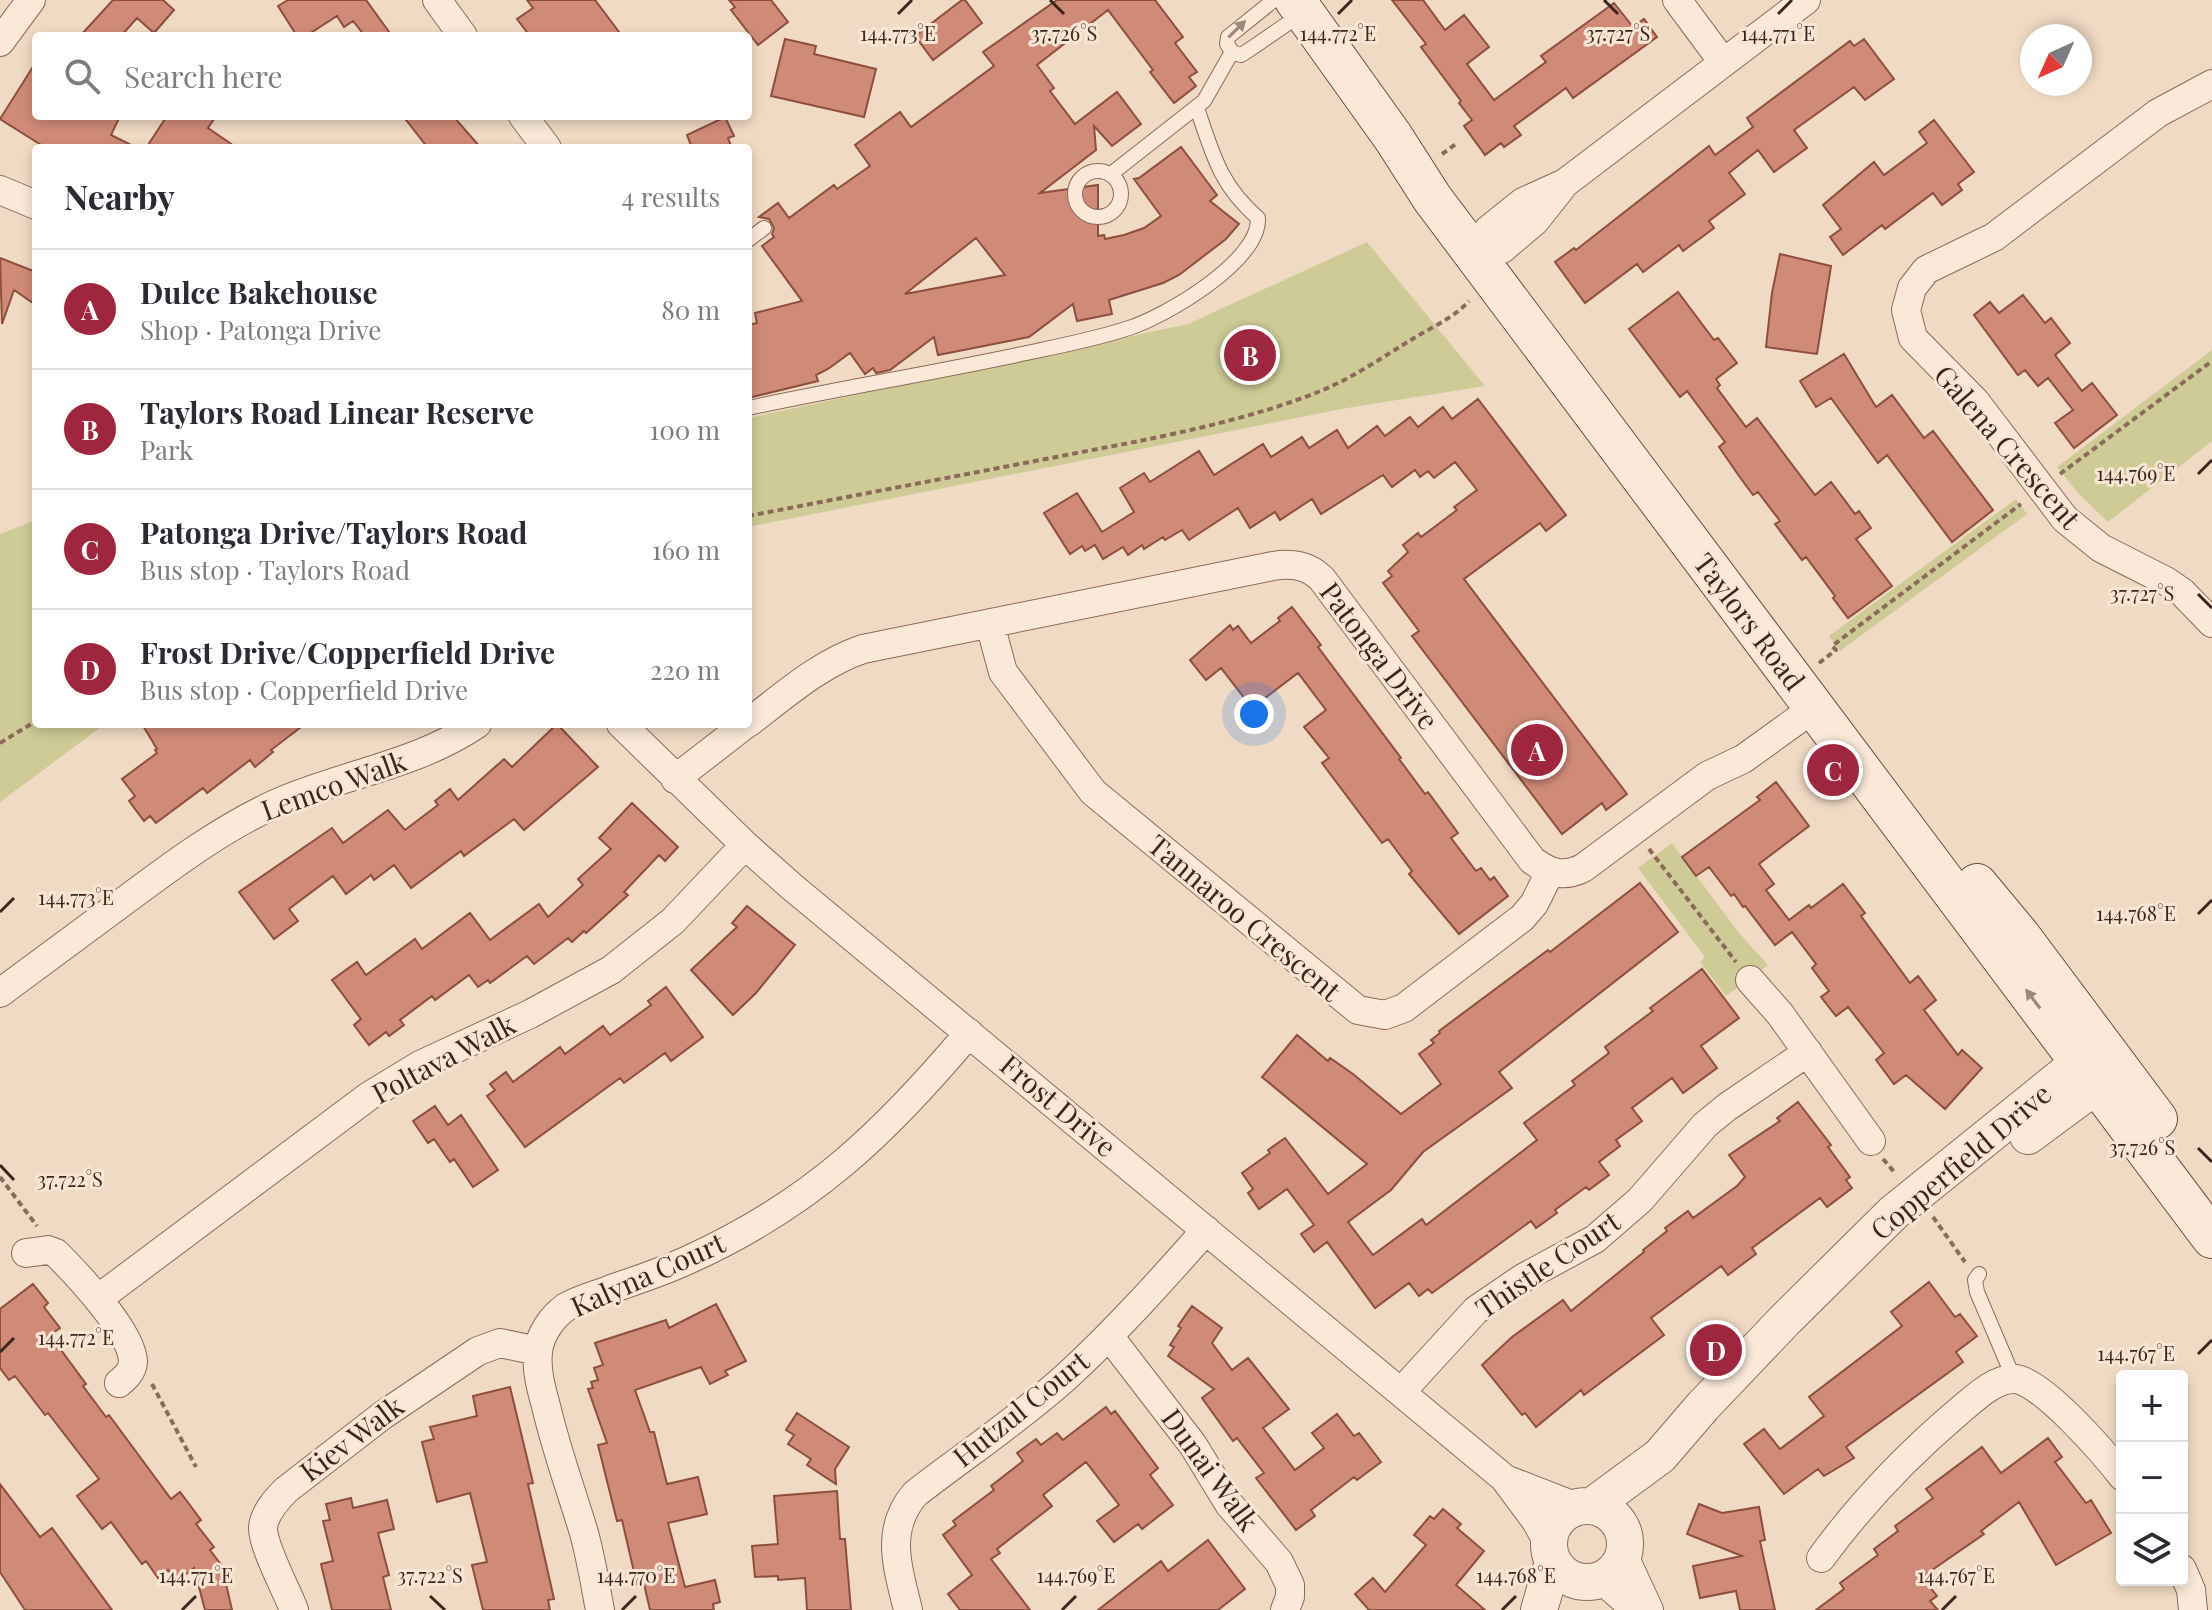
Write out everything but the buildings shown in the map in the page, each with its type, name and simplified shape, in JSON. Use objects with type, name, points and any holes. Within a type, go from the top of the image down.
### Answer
[{"type":"main road","name":"Taylors Road","points":[[1303,2],[1392,103],[1446,151],[1484,257]]},
{"type":"main road","name":"Taylors Road","points":[[1303,2],[1432,198],[1484,257],[1696,538],[1815,689],[2096,1068],[2212,1238]]},
{"type":"main road","name":"Taylors Road","points":[[2096,1068],[2212,1193]]},
{"type":"street","points":[[0,42],[31,0]]},
{"type":"street","points":[[437,0],[460,32]]},
{"type":"street","points":[[1677,0],[1723,62]]},
{"type":"street","points":[[1484,257],[1535,221],[1565,183],[1806,0]]},
{"type":"street","name":"Galena Crescent","points":[[2212,84],[2158,113],[1994,237],[1935,264],[1919,277],[1912,288],[1906,310],[1913,338],[1975,401],[2059,512],[2083,535],[2119,559],[2182,592],[2212,623]]},
{"type":"street","points":[[526,120],[544,144]]},
{"type":"street","points":[[0,190],[32,203]]},
{"type":"street","name":"Patonga Drive","points":[[752,719],[813,673],[847,654],[863,649],[1286,564],[1309,569],[1331,591],[1532,860],[1550,872]]},
{"type":"street","name":"Tannaroo Crescent","points":[[990,624],[1003,672],[1093,792],[1358,1010],[1385,1015],[1404,1008],[1522,918],[1534,904],[1550,872]]},
{"type":"street","points":[[1550,872],[1569,874],[1583,868],[1707,776],[1743,759],[1815,689]]},
{"type":"street","name":"Lemco Walk","points":[[0,993],[185,856],[241,822],[309,790],[404,762],[470,728]]},
{"type":"street","name":"Frost Drive","points":[[625,728],[745,845],[1504,1478],[1551,1552]]},
{"type":"street","name":"Patonga Drive","points":[[675,779],[741,728]]},
{"type":"street","name":"Poltava Walk","points":[[99,1298],[369,1096],[420,1065],[530,1014],[611,970],[673,921],[745,845]]},
{"type":"street","points":[[1750,980],[1808,1052],[1871,1141]]},
{"type":"street","name":"Kalyna Court","points":[[538,1351],[552,1320],[567,1307],[688,1261],[802,1196],[862,1149],[897,1116],[969,1033]]},
{"type":"street","name":"Thistle Court","points":[[1401,1392],[1476,1310],[1523,1278],[1603,1232],[1640,1200],[1705,1125],[1808,1052]]},
{"type":"street","name":"Copperfield Drive","points":[[1553,1610],[1608,1562],[1660,1456],[1784,1321],[1844,1265],[1928,1211],[2096,1068]]},
{"type":"street","name":"Hutzul Court","points":[[908,1610],[895,1549],[898,1518],[904,1507],[915,1494],[1030,1407],[1109,1336],[1206,1230]]},
{"type":"street","points":[[26,1253],[48,1250],[56,1253],[99,1298],[127,1346],[126,1374]]},
{"type":"street","name":"Dunai Walk","points":[[1109,1336],[1193,1445],[1229,1504],[1279,1562],[1290,1585],[1285,1610]]},
{"type":"street","name":"Kiev Walk","points":[[294,1610],[266,1543],[263,1528],[273,1503],[383,1415],[478,1351],[500,1343],[538,1351]]},
{"type":"street","points":[[538,1351],[538,1375],[554,1441],[585,1536],[600,1610]]},
{"type":"street","points":[[1821,1558],[1850,1518],[1918,1446],[1993,1385],[2014,1379],[2033,1386],[2083,1431],[2116,1469]]},
{"type":"street","name":"Copperfield Drive","points":[[1585,1507],[1660,1456]]},
{"type":"street","name":"Frost Drive","points":[[1504,1478],[1585,1507]]},
{"type":"street","points":[[1539,1610],[1557,1521],[1566,1512],[1585,1507],[1615,1518],[1608,1562],[1636,1610]]},
{"type":"street","points":[[1551,1552],[1560,1572],[1608,1562]]},
{"type":"street","points":[[1608,1562],[1649,1610]]},
{"type":"street","points":[[2188,1583],[2193,1610]]},
{"type":"lane","points":[[1303,2],[1246,52],[1241,55],[1232,52],[1227,44],[1228,37],[1303,2]]},
{"type":"lane","points":[[1111,174],[1209,96],[1232,52]]},
{"type":"lane","points":[[752,407],[1091,339],[1152,319],[1182,301],[1222,274],[1251,245],[1258,228],[1258,218],[1238,201],[1220,173],[1197,108]]},
{"type":"lane","points":[[752,237],[764,228]]},
{"type":"lane","points":[[1979,1274],[1975,1280],[1977,1292],[2014,1379]]},
{"type":"path","points":[[752,515],[1142,441],[1280,405],[1321,391],[1466,305],[1484,257]]},
{"type":"path","points":[[1815,689],[1836,650],[1832,646],[2212,361]]},
{"type":"path","points":[[0,743],[32,723]]},
{"type":"path","points":[[1635,830],[1750,980]]},
{"type":"path","points":[[0,1177],[56,1253]]},
{"type":"path","points":[[126,1374],[144,1370],[196,1467]]},
{"type":"shaded area","points":[[1367,242],[1485,386],[1347,408],[752,526],[752,417],[1188,324]]},
{"type":"shaded area","points":[[2212,350],[2212,441],[2108,522],[2057,467]]},
{"type":"shaded area","points":[[2016,499],[2027,514],[1840,651],[1829,636]]},
{"type":"shaded area","points":[[32,522],[32,728],[100,728],[0,802],[0,534]]},
{"type":"shaded area","points":[[1672,843],[1739,933],[1768,965],[1726,996],[1700,962],[1705,957],[1638,868]]},
{"type":"place","name":"Taylors Road Linear Reserve","points":[[1250,355]]},
{"type":"place","name":"Dulce Bakehouse","points":[[1537,750]]},
{"type":"place","name":"Patonga Drive/Taylors Road","points":[[1833,770]]},
{"type":"place","name":"Frost Drive/Copperfield Drive","points":[[1716,1350]]}]
